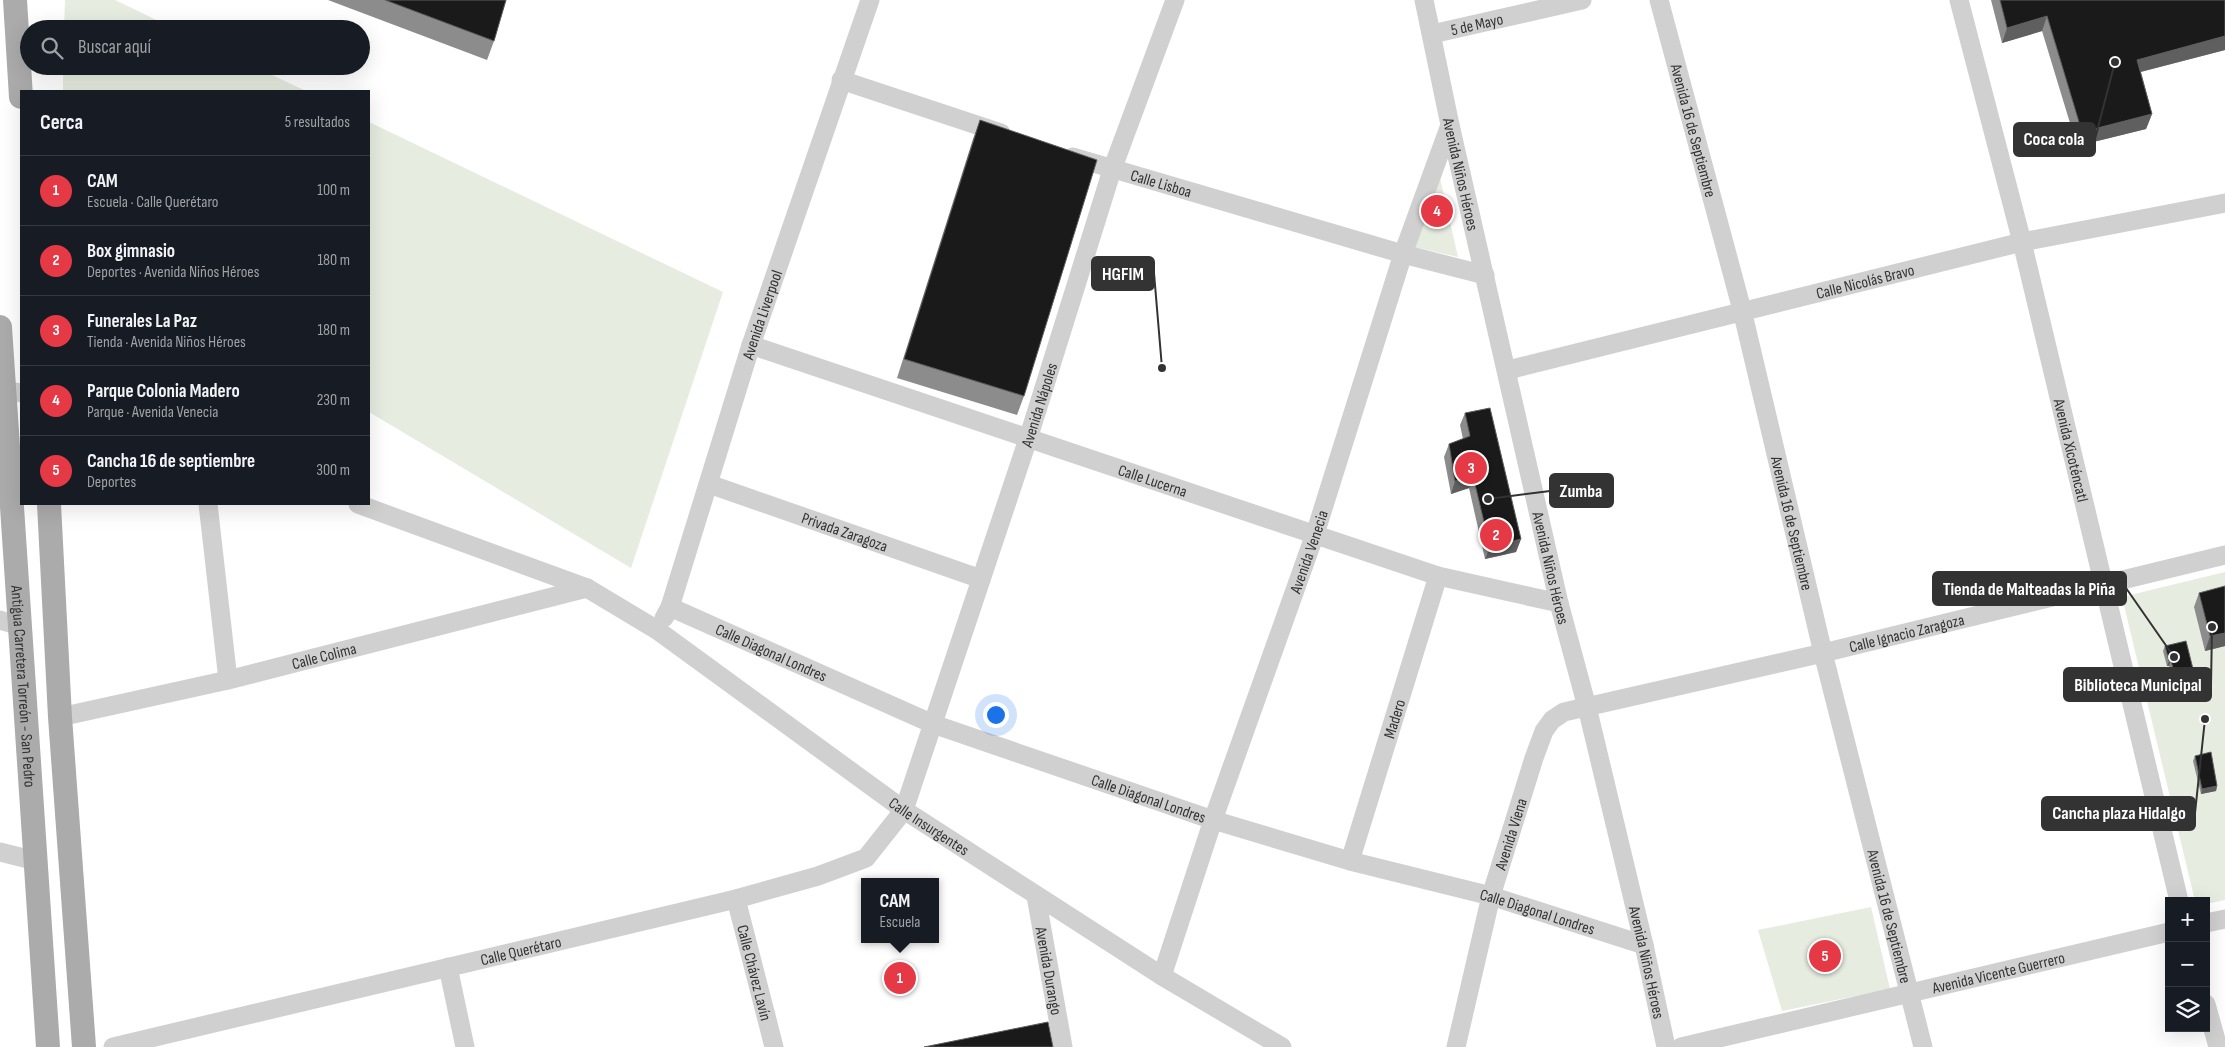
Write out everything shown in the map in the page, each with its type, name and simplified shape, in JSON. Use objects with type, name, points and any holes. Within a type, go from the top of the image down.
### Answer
[{"type":"main road","points":[[14,0],[20,90]]},
{"type":"main road","name":"Antigua Carretera Torreón - San Pedro","points":[[0,326],[13,391],[10,623],[36,861],[48,1047]]},
{"type":"main road","name":"Antigua Carretera Torreón - San Pedro","points":[[49,505],[60,717],[84,1047]]},
{"type":"street","name":"Avenida Liverpool","points":[[657,630],[670,607],[751,345],[870,0]]},
{"type":"street","name":"Avenida Nápoles","points":[[904,810],[1028,439],[1112,170],[1175,0]]},
{"type":"street","name":"Avenida Niños Héroes","points":[[1424,0],[1450,125],[1508,370],[1559,602],[1587,707],[1644,945],[1666,1047]]},
{"type":"street","name":"5 de Mayo","points":[[1432,34],[1582,0]]},
{"type":"street","name":"Avenida 16 de Septiembre","points":[[1659,0],[1742,310],[1823,653],[1908,994],[1923,1047]]},
{"type":"street","name":"Avenida Xicoténcatl","points":[[1959,0],[2022,242],[2178,897]]},
{"type":"street","points":[[841,80],[1019,139]]},
{"type":"street","name":"Avenida Venecia","points":[[1162,976],[1213,820],[1315,534],[1403,254],[1450,125]]},
{"type":"street","name":"Calle Lisboa","points":[[1056,151],[1112,170],[1403,254],[1485,275]]},
{"type":"street","name":"Calle Nicolás Bravo","points":[[1508,370],[1742,310],[2022,242],[2225,203]]},
{"type":"street","name":"Calle Lucerna","points":[[751,345],[1438,576],[1559,602]]},
{"type":"street","name":"Privada Zaragoza","points":[[709,484],[981,579]]},
{"type":"street","points":[[208,505],[228,680]]},
{"type":"street","points":[[361,505],[588,588]]},
{"type":"street","name":"Calle Ignacio Zaragoza","points":[[1587,707],[1823,653],[2225,555]]},
{"type":"street","name":"Madero","points":[[1350,860],[1438,576]]},
{"type":"street","name":"Calle Colima","points":[[60,717],[228,680],[588,588]]},
{"type":"street","name":"Calle Insurgentes","points":[[588,588],[657,630],[904,810],[1162,976],[1282,1047]]},
{"type":"street","name":"Calle Diagonal Londres","points":[[670,607],[932,724],[1213,820],[1350,860],[1491,896],[1644,945]]},
{"type":"street","name":"Avenida Viena","points":[[1456,1047],[1491,896],[1544,731],[1552,720],[1564,712],[1587,707]]},
{"type":"street","name":"Calle Querétaro","points":[[117,1047],[736,899],[818,876],[866,858],[904,810]]},
{"type":"street","points":[[0,852],[36,861]]},
{"type":"street","name":"Avenida Durango","points":[[1036,896],[1063,1047]]},
{"type":"street","name":"Calle Chávez Lavín","points":[[736,899],[774,1047]]},
{"type":"street","points":[[2210,922],[2225,919]]},
{"type":"street","name":"Avenida Vicente Guerrero","points":[[1681,1047],[2165,933]]},
{"type":"street","points":[[448,967],[465,1047]]},
{"type":"street","points":[[2210,1018],[2218,1047]]},
{"type":"shaded area","points":[[65,0],[115,0],[156,20],[64,20]]},
{"type":"shaded area","points":[[63,75],[272,75],[304,90],[63,90]]},
{"type":"shaded area","points":[[370,122],[723,292],[631,568],[370,413]]},
{"type":"shaded area","points":[[1439,174],[1458,257],[1414,247]]},
{"type":"shaded area","points":[[2225,572],[2225,900],[2210,903],[2210,897],[2194,897],[2122,597]]},
{"type":"shaded area","points":[[1871,907],[1890,989],[1782,1011],[1758,930]]},
{"type":"building","points":[[385,0],[506,0],[494,41]]},
{"type":"building","points":[[2000,0],[2225,0],[2225,36],[2137,60],[2152,114],[2082,132],[2047,16],[2007,28]]},
{"type":"building","points":[[980,120],[1097,160],[1024,396],[904,359]]},
{"type":"building","points":[[1490,408],[1521,539],[1490,547],[1473,476],[1455,481],[1449,444],[1470,436],[1465,413]]},
{"type":"building","points":[[2225,586],[2225,633],[2210,636],[2199,593]]},
{"type":"building","points":[[2186,641],[2195,677],[2177,682],[2165,646]]},
{"type":"building","points":[[2211,752],[2217,786],[2202,789],[2195,756]]},
{"type":"building","points":[[1048,1022],[1053,1047],[924,1047]]},
{"type":"place","name":"Coca cola","points":[[2115,62]]},
{"type":"place","name":"Parque Colonia Madero","points":[[1437,211]]},
{"type":"place","name":"HGFIM","points":[[1162,368]]},
{"type":"place","name":"Funerales La Paz","points":[[1471,468]]},
{"type":"place","name":"Zumba","points":[[1488,499]]},
{"type":"place","name":"Box gimnasio","points":[[1496,535]]},
{"type":"place","name":"Biblioteca Municipal","points":[[2212,627]]},
{"type":"place","name":"Tienda de Malteadas la Piña","points":[[2174,657]]},
{"type":"place","name":"Cancha plaza Hidalgo","points":[[2205,719]]},
{"type":"place","name":"Cancha 16 de septiembre","points":[[1825,956]]},
{"type":"place","name":"CAM","points":[[900,978]]}]
